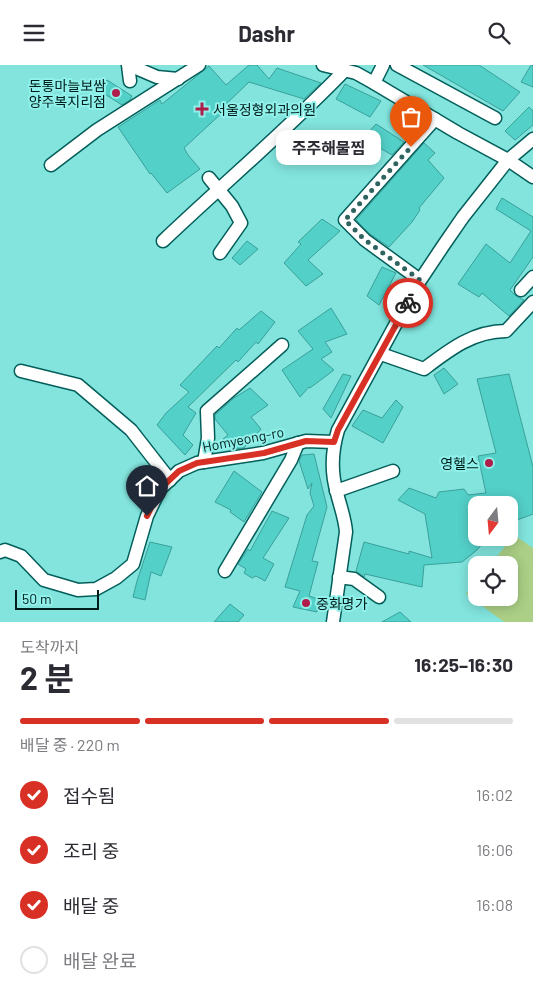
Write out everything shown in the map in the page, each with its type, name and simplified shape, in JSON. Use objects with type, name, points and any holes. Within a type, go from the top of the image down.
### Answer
[{"type":"street","points":[[130,81],[129,65],[156,77],[178,79]]},
{"type":"street","points":[[51,165],[97,130],[199,65]]},
{"type":"street","points":[[323,65],[356,73],[508,160],[533,177]]},
{"type":"street","points":[[374,83],[383,65]]},
{"type":"street","points":[[397,65],[495,118]]},
{"type":"street","points":[[163,241],[218,188],[298,117],[345,71]]},
{"type":"street","points":[[420,280],[365,240],[345,220],[436,119]]},
{"type":"street","points":[[333,622],[346,532],[344,517],[336,491],[333,453],[338,430],[420,280],[463,217],[508,160],[533,139]]},
{"type":"street","points":[[210,178],[232,207],[241,223],[220,253]]},
{"type":"street","points":[[521,291],[533,277]]},
{"type":"street","points":[[380,354],[424,369],[453,346],[492,331],[506,331],[533,302]]},
{"type":"street","points":[[204,462],[208,438],[207,411],[282,345]]},
{"type":"street","points":[[22,371],[78,385],[131,430],[170,479]]},
{"type":"street","name":"Homyeong-ro","points":[[0,552],[5,550],[22,556],[44,580],[78,590],[96,589],[116,579],[133,564],[147,516],[160,489],[179,471],[197,463],[264,453],[306,441],[334,442]]},
{"type":"street","points":[[225,571],[298,443]]},
{"type":"street","points":[[336,491],[393,471]]},
{"type":"street","points":[[340,577],[354,579],[379,597]]},
{"type":"green space","points":[[518,538],[533,548],[533,622],[504,622],[482,606],[518,606],[518,556],[497,556],[505,546],[518,546]]},
{"type":"building","points":[[249,65],[257,65],[269,79],[277,68],[321,83],[304,99],[249,82],[222,108],[224,111],[184,148],[200,169],[167,193],[150,174],[118,127],[160,100],[162,104],[209,66],[226,85]]},
{"type":"building","points":[[423,65],[479,65],[520,92],[503,111]]},
{"type":"building","points":[[531,65],[533,65],[533,87],[521,82]]},
{"type":"building","name":"돈통마늘보쌈 양주복지리점","points":[[107,80],[132,96],[130,100],[122,105],[100,91]]},
{"type":"building","points":[[345,84],[381,101],[370,117],[336,99]]},
{"type":"building","points":[[529,107],[533,111],[533,125],[515,140],[505,131]]},
{"type":"building","points":[[376,124],[404,142],[392,155],[363,138]]},
{"type":"building","points":[[322,132],[333,141],[319,153],[314,141]]},
{"type":"building","points":[[424,143],[435,153],[428,160],[444,178],[419,208],[420,210],[412,222],[389,247],[370,234],[356,220]]},
{"type":"building","points":[[502,198],[533,217],[533,257],[510,290],[524,300],[509,316],[482,293],[479,297],[458,284],[486,244],[510,263],[531,231],[496,209]]},
{"type":"building","points":[[322,219],[340,231],[308,260],[323,274],[306,286],[284,263],[301,244],[298,242]]},
{"type":"building","points":[[247,241],[258,249],[240,265],[232,258]]},
{"type":"building","points":[[382,267],[396,273],[379,305],[367,296]]},
{"type":"building","points":[[331,308],[347,334],[325,342],[332,352],[321,359],[334,370],[309,387],[300,397],[282,370],[313,349],[298,331]]},
{"type":"building","points":[[261,311],[275,322],[258,344],[256,342],[238,362],[236,360],[188,407],[196,413],[183,435],[193,445],[185,455],[157,425],[166,413],[189,392],[180,385],[217,346],[219,348],[237,328],[239,330]]},
{"type":"building","points":[[444,368],[458,384],[444,394],[434,375]]},
{"type":"building","points":[[343,374],[351,376],[331,418],[323,409]]},
{"type":"building","points":[[509,374],[533,467],[533,514],[518,520],[518,496],[468,496],[468,546],[480,546],[462,562],[424,565],[422,587],[365,574],[364,577],[356,571],[364,542],[409,554],[409,551],[432,558],[425,514],[398,500],[409,488],[436,498],[439,492],[464,489],[468,495],[486,493],[478,456],[496,453],[477,379]]},
{"type":"building","points":[[250,388],[268,405],[251,417],[261,429],[244,448],[234,449],[223,439],[228,435],[215,419],[215,415],[234,398]]},
{"type":"building","points":[[396,400],[403,407],[383,443],[352,426],[363,410],[382,418]]},
{"type":"building","points":[[314,454],[327,507],[312,561],[318,562],[309,596],[318,599],[317,612],[293,607],[300,591],[285,587],[307,515],[314,506],[310,493],[312,483],[308,489],[299,461],[302,455]]},
{"type":"building","points":[[234,471],[262,492],[244,522],[230,512],[231,510],[215,502]]},
{"type":"building","points":[[272,511],[289,518],[263,558],[274,564],[265,581],[256,576],[252,578],[244,573],[246,569],[238,564],[248,549],[250,551]]},
{"type":"building","points":[[150,542],[172,547],[161,576],[151,572],[145,600],[133,597]]},
{"type":"building","points":[[230,604],[244,615],[238,622],[214,622]]},
{"type":"building","points":[[400,612],[411,622],[382,622]]},
{"type":"way so far","points":[[408,303],[420,280],[365,240],[345,220],[411,147]]},
{"type":"place","name":"돈통마늘보쌈 양주복지리점","points":[[116,93]]},
{"type":"place","name":"서울정형외과의원","points":[[202,109]]},
{"type":"place","name":"주주해물찜","points":[[411,147]]},
{"type":"place","name":"영헬스","points":[[489,463]]},
{"type":"place","name":"중화명가","points":[[306,603]]},
{"type":"route","points":[[147,516],[160,489],[179,471],[197,463],[264,453],[306,441],[334,442],[338,430],[408,303]]}]
